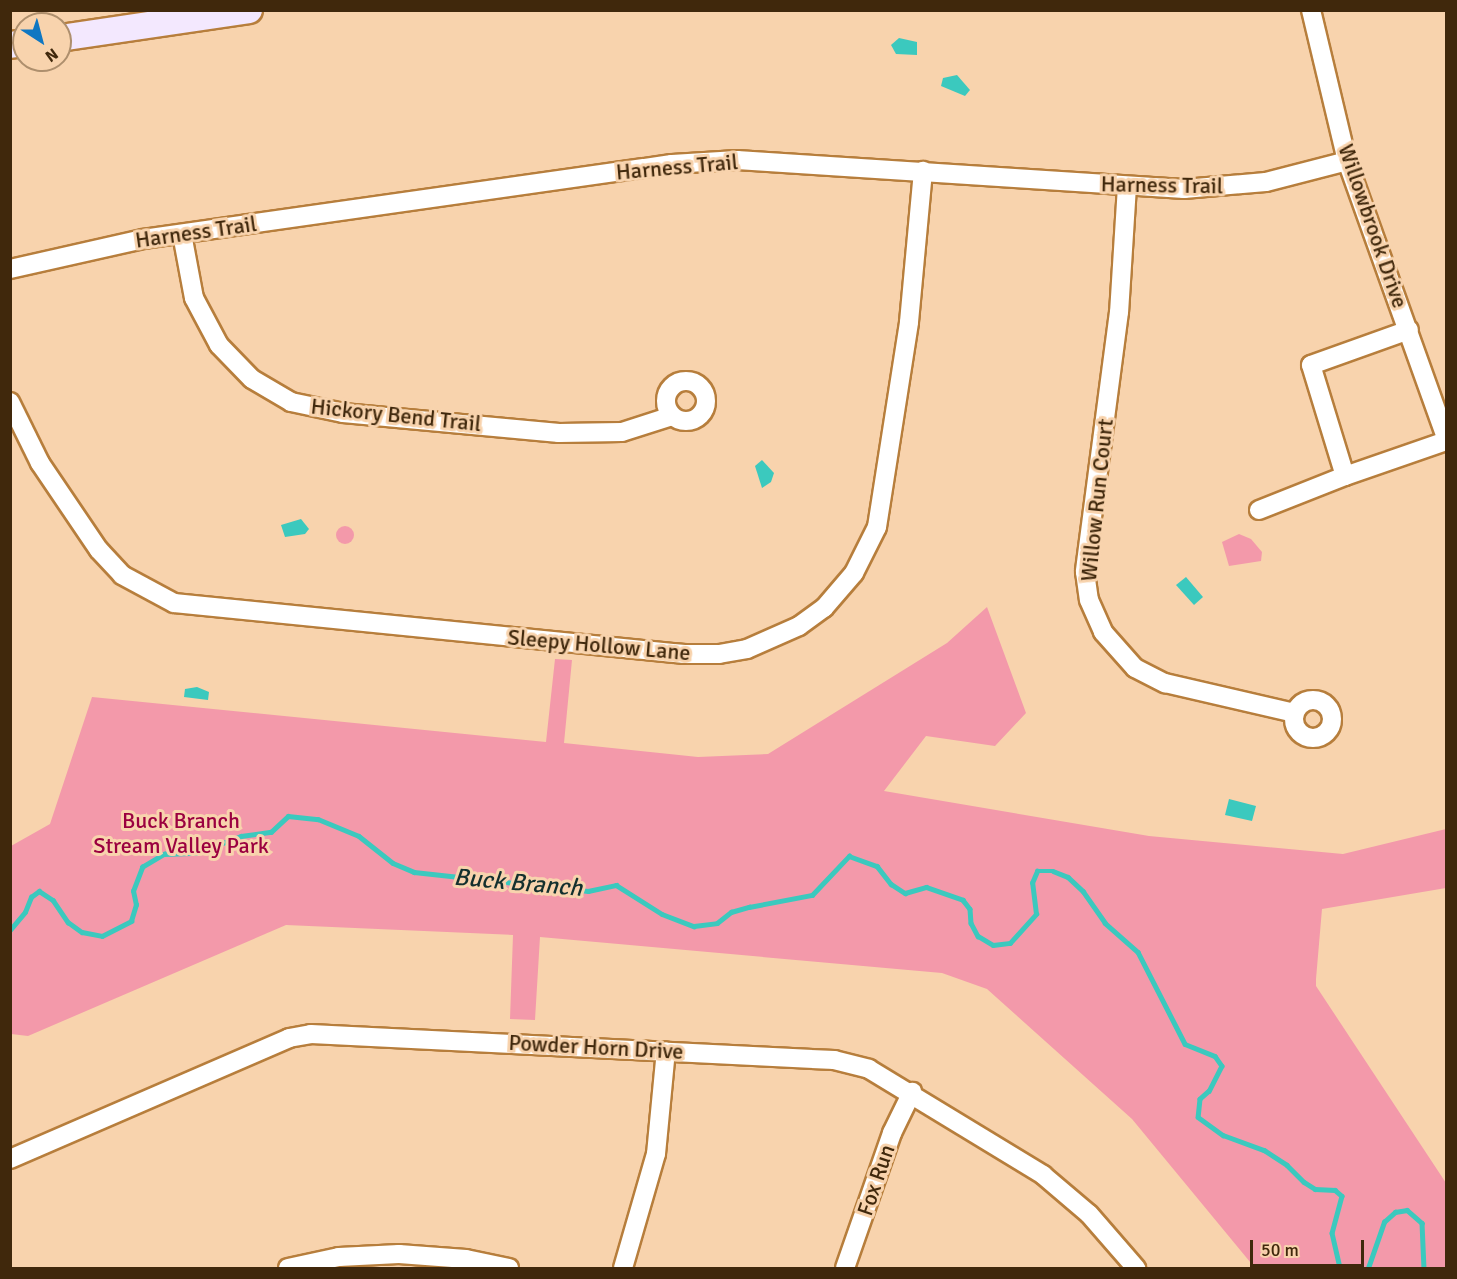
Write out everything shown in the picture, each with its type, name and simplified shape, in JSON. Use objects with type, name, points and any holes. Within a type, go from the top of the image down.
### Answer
[{"type":"street","points":[[72,36],[249,10]]},
{"type":"street","name":"Willowbrook Drive","points":[[1311,10],[1347,161],[1409,330],[1446,440]]},
{"type":"street","name":"Harness Trail","points":[[10,269],[96,248],[182,234],[672,164],[737,160],[1127,186],[1228,187],[1296,177],[1347,161]]},
{"type":"street","name":"Sleepy Hollow Lane","points":[[10,402],[40,463],[99,550],[122,575],[162,598],[190,606],[621,649],[719,654],[747,649],[799,626],[824,608],[859,565],[877,527],[909,322],[923,171]]},
{"type":"street","name":"Willow Run Court","points":[[1127,186],[1119,312],[1085,572],[1089,600],[1102,632],[1135,668],[1165,683],[1294,713]]},
{"type":"street","name":"Hickory Bend Trail","points":[[182,234],[194,298],[219,345],[252,379],[291,402],[343,413],[559,433],[622,432],[672,416]]},
{"type":"street","points":[[1345,476],[1311,365],[1409,330]]},
{"type":"street","points":[[1259,510],[1446,440]]},
{"type":"street","name":"Powder Horn Drive","points":[[10,1159],[289,1038],[311,1034],[843,1062],[869,1069],[912,1092],[1043,1176],[1089,1214],[1136,1269]]},
{"type":"street","points":[[623,1269],[656,1154],[666,1051]]},
{"type":"street","name":"Fox Run","points":[[844,1269],[892,1133],[912,1092]]},
{"type":"street","points":[[288,1269],[339,1257],[399,1254],[466,1259],[509,1269]]},
{"type":"green space","points":[[341,526],[349,526],[354,531],[352,542],[341,544],[336,539],[336,531]]},
{"type":"green space","points":[[1239,534],[1251,539],[1262,552],[1261,561],[1229,566],[1222,542]]},
{"type":"green space","name":"Buck Branch Stream Valley Park","points":[[987,607],[1026,713],[995,746],[926,736],[884,791],[1149,836],[1343,854],[1446,829],[1446,888],[1322,909],[1316,986],[1446,1183],[1446,1268],[1255,1268],[1132,1119],[987,989],[942,973],[540,937],[535,1020],[510,1019],[513,935],[286,925],[28,1036],[11,1034],[11,846],[50,824],[92,697],[546,742],[555,659],[572,660],[564,743],[698,757],[768,754],[947,643]]},
{"type":"water","points":[[899,38],[917,42],[917,55],[896,54],[891,45]]},
{"type":"water","points":[[957,75],[970,90],[965,96],[941,86],[943,78]]},
{"type":"water","points":[[762,460],[774,473],[771,482],[762,488],[755,466]]},
{"type":"water","points":[[301,519],[309,529],[305,534],[285,537],[281,525]]},
{"type":"water","points":[[1186,577],[1203,597],[1194,605],[1176,585]]},
{"type":"water","points":[[197,687],[209,692],[208,700],[184,697],[185,689]]},
{"type":"water","points":[[1229,799],[1256,806],[1252,821],[1225,815]]},
{"type":"waterway","name":"Buck Branch","points":[[10,930],[25,912],[31,897],[39,891],[53,900],[68,922],[82,932],[102,936],[131,921],[136,905],[133,891],[142,867],[164,854],[197,853],[241,836],[271,832],[288,816],[318,819],[359,836],[393,863],[414,872],[588,891],[616,885],[662,914],[694,926],[717,923],[731,912],[749,907],[812,895],[849,856],[877,866],[891,884],[905,893],[926,887],[963,900],[970,909],[971,923],[978,936],[993,945],[1010,943],[1036,914],[1032,883],[1037,871],[1053,871],[1068,877],[1083,891],[1105,923],[1138,952],[1185,1044],[1215,1056],[1222,1066],[1209,1091],[1200,1099],[1198,1117],[1223,1135],[1264,1150],[1287,1165],[1304,1182],[1315,1189],[1335,1190],[1342,1196],[1332,1233],[1340,1268]]},
{"type":"waterway","name":"Buck Branch","points":[[1368,1268],[1384,1222],[1395,1212],[1407,1210],[1422,1223],[1424,1268]]}]
